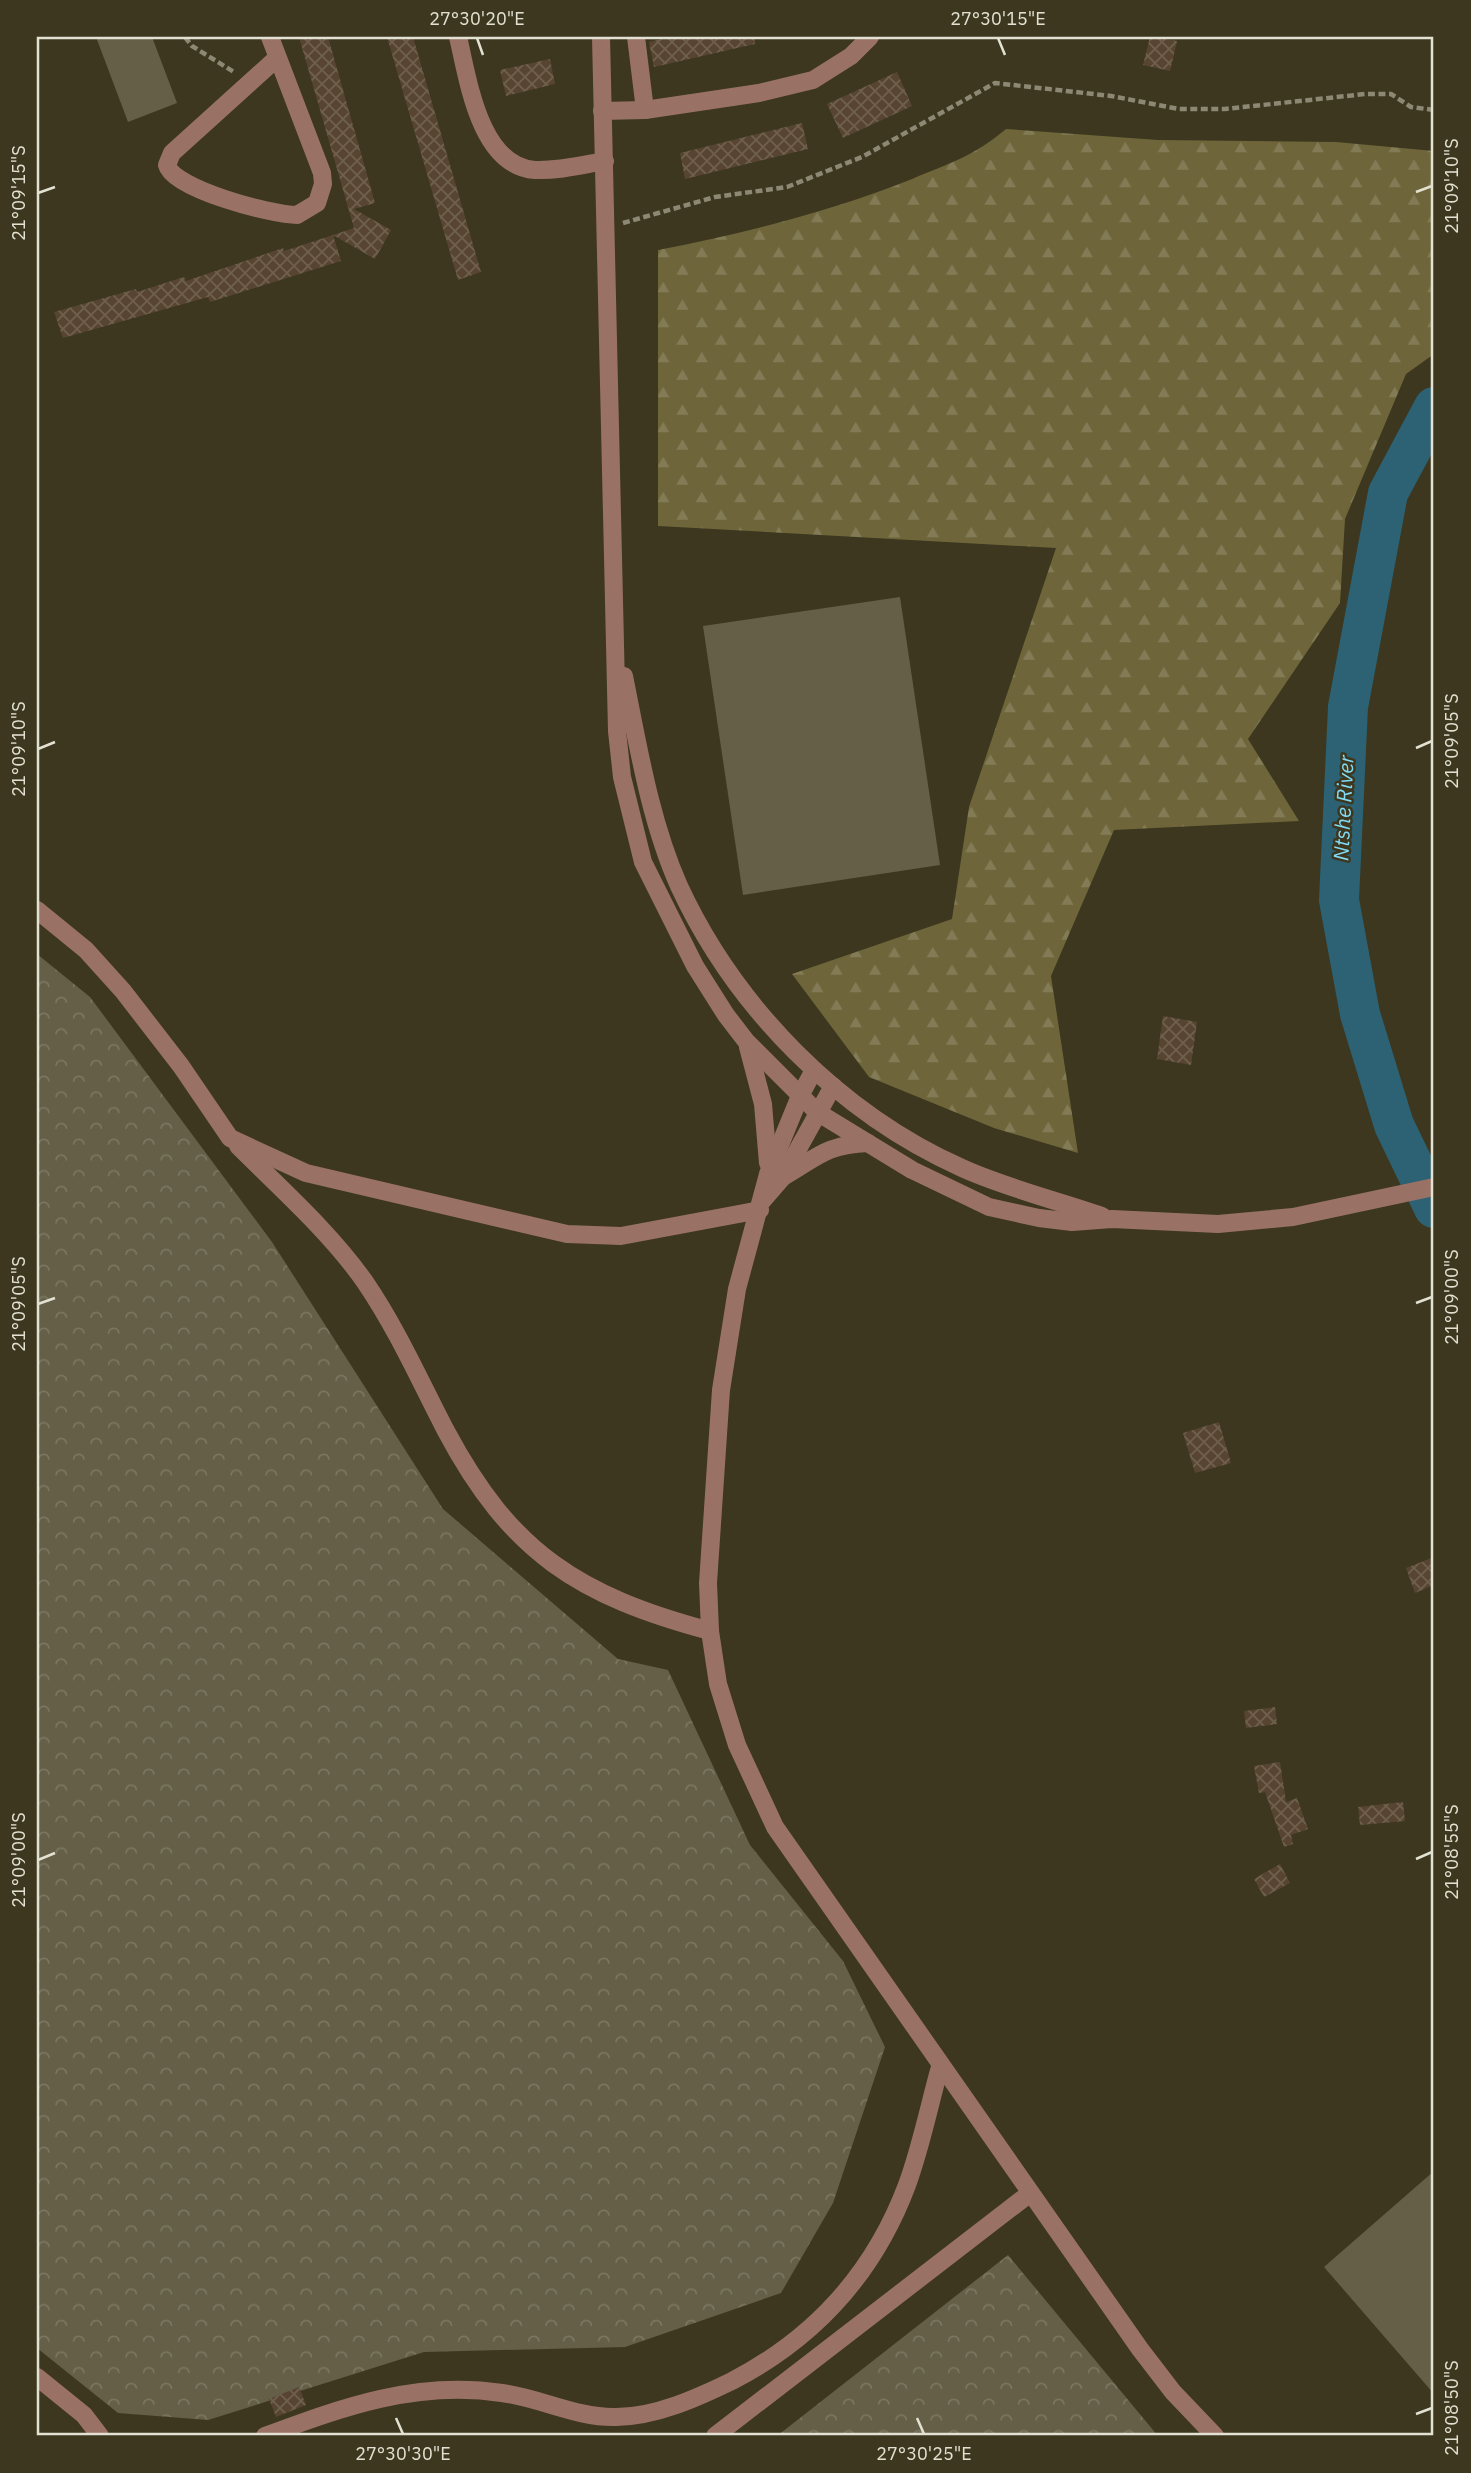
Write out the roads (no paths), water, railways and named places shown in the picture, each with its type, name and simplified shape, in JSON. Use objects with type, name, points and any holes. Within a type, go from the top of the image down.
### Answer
[{"type":"street","points":[[270,37],[321,173],[323,184],[317,203],[306,212],[287,215],[220,197],[175,178],[169,172],[168,159],[172,153],[253,83],[277,58]]},
{"type":"street","points":[[458,37],[479,121],[494,146],[532,170],[559,169],[605,161]]},
{"type":"street","points":[[601,37],[617,731],[622,777],[643,862],[695,966],[746,1041],[817,1112],[868,1143],[940,1185],[989,1207],[1039,1218],[1072,1222],[1112,1219],[1218,1224],[1341,1209],[1434,1187]]},
{"type":"street","points":[[636,37],[645,110]]},
{"type":"street","points":[[602,111],[645,110],[759,93],[813,80],[851,56],[870,37]]},
{"type":"street","points":[[615,635],[647,785],[678,884],[727,972],[753,1007],[814,1070],[919,1147],[963,1169],[1112,1219]]},
{"type":"street","points":[[37,910],[86,950],[123,991],[181,1066],[230,1138],[315,1224],[363,1280],[394,1329],[468,1469],[505,1521],[540,1556],[584,1584],[672,1620],[710,1631]]},
{"type":"street","points":[[746,1041],[764,1104],[775,1176]]},
{"type":"street","points":[[775,1176],[800,1096],[814,1070]]},
{"type":"street","points":[[833,1086],[775,1176],[761,1205],[737,1289],[720,1390],[708,1583],[710,1631],[718,1684],[737,1745],[775,1827],[1029,2194],[1165,2381],[1215,2436]]},
{"type":"street","points":[[230,1138],[306,1173],[567,1234],[621,1236],[761,1205]]},
{"type":"street","points":[[775,1176],[818,1153],[842,1144],[868,1143]]},
{"type":"street","points":[[265,2436],[330,2413],[429,2388],[503,2393],[561,2409],[615,2417],[649,2413],[707,2393],[765,2364],[808,2332],[853,2285],[883,2241],[908,2183],[940,2067]]},
{"type":"street","points":[[715,2436],[1029,2194]]},
{"type":"street","points":[[37,2377],[84,2415],[100,2436]]},
{"type":"waterway","name":"Ntshe River","points":[[1434,407],[1388,493],[1348,707],[1339,900],[1360,1014],[1394,1125],[1434,1208]]}]
